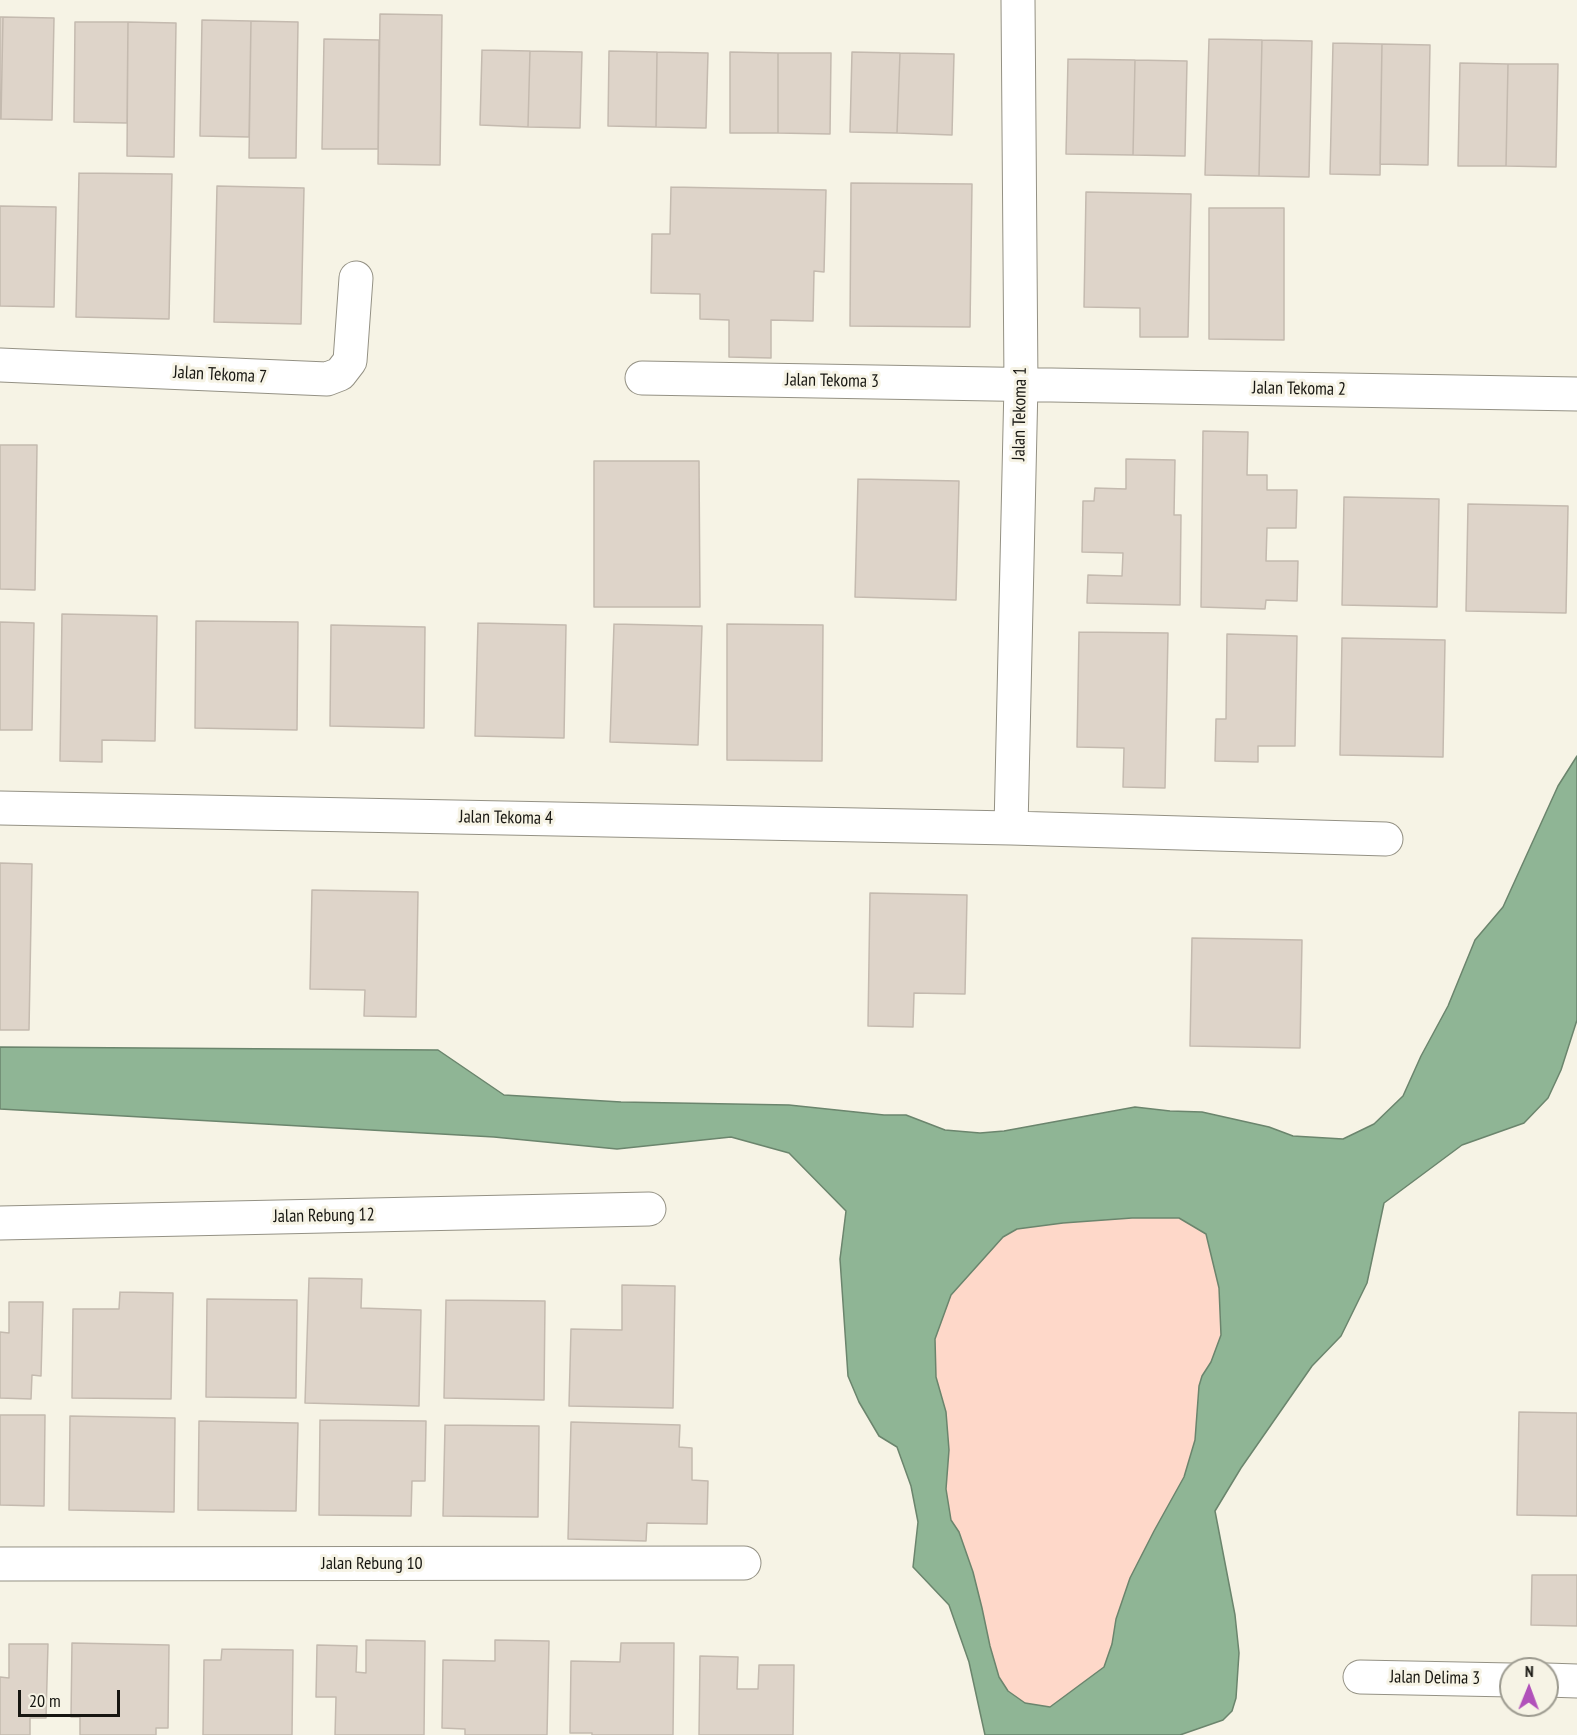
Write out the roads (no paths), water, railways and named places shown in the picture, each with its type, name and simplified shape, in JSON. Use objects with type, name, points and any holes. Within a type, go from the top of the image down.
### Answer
[{"type":"street","name":"Jalan Tekoma 1","points":[[1011,828],[1021,384],[1018,0]]},
{"type":"street","name":"Jalan Tekoma 7","points":[[0,365],[327,380],[340,374],[350,361],[356,278]]},
{"type":"street","name":"Jalan Tekoma 3","points":[[642,378],[1021,384]]},
{"type":"street","name":"Jalan Tekoma 2","points":[[1021,384],[1577,394]]},
{"type":"street","name":"Jalan Tekoma 4","points":[[0,808],[1011,828],[1386,838]]},
{"type":"street","name":"Jalan Rebung 12","points":[[0,1223],[649,1209]]},
{"type":"street","name":"Jalan Rebung 10","points":[[0,1564],[744,1563]]},
{"type":"street","name":"Jalan Delima 3","points":[[1360,1677],[1499,1680]]},
{"type":"street","points":[[1559,1680],[1577,1681]]}]
